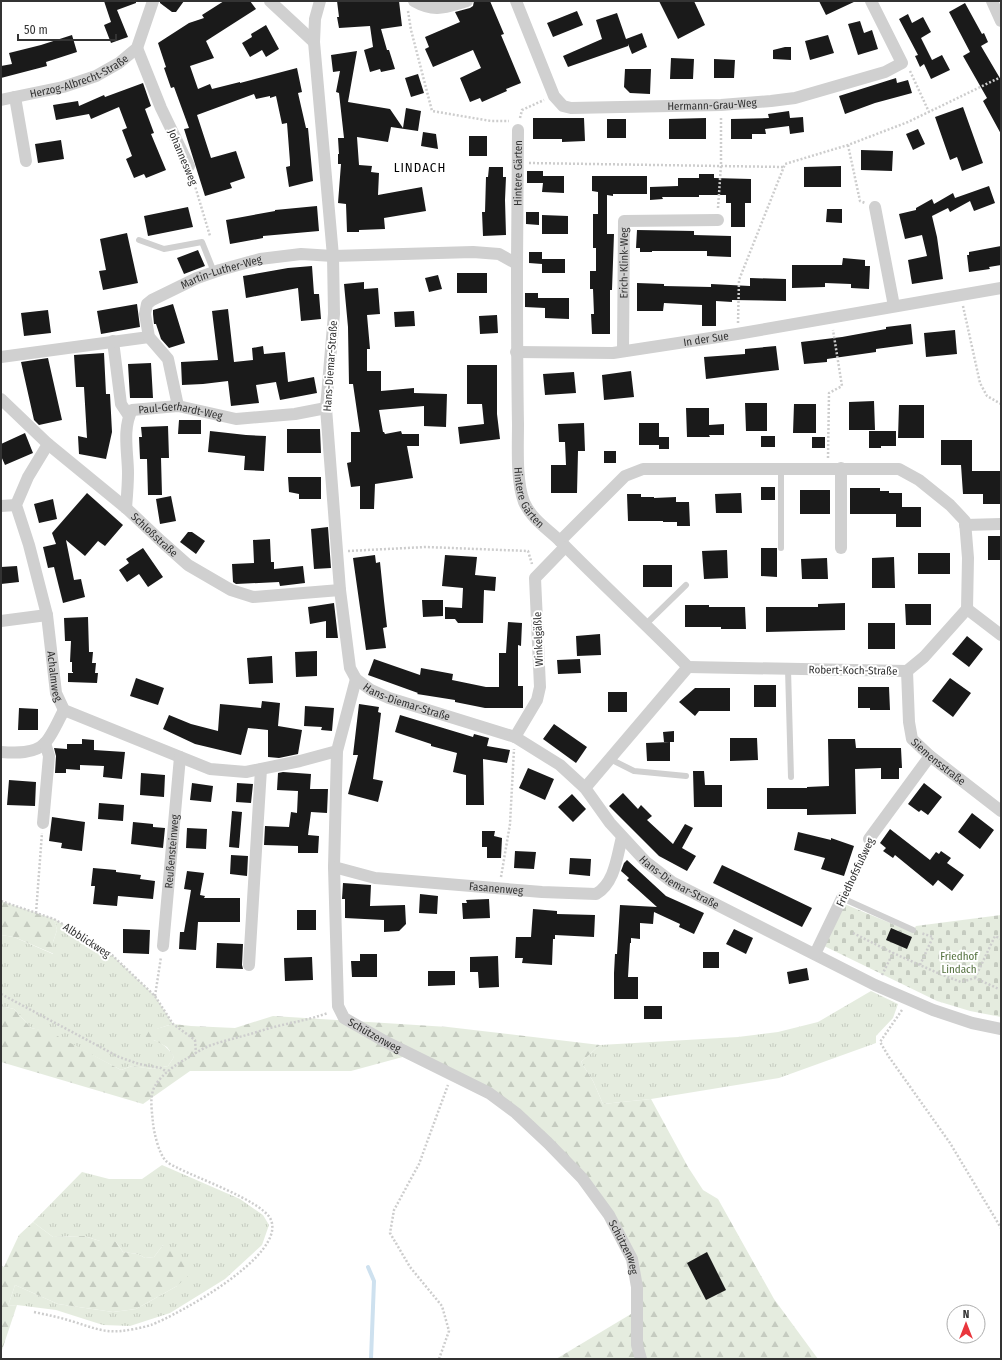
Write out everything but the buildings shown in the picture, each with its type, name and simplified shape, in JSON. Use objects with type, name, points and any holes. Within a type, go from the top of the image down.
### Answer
[{"type":"street","name":"Herzog-Albrecht-Straße","points":[[1,100],[63,87],[96,76],[119,63],[137,48],[153,1]]},
{"type":"street","points":[[270,1],[314,42]]},
{"type":"street","name":"Hans-Diemar-Straße","points":[[320,1],[315,19],[314,42],[333,256],[334,314],[326,408],[340,590],[350,668],[356,679],[371,690],[389,698],[515,737],[560,765],[585,788],[622,837],[646,862],[672,882],[875,985],[933,1010],[972,1023],[1001,1029]]},
{"type":"street","points":[[411,4],[442,9],[467,1]]},
{"type":"street","points":[[516,1],[554,96]]},
{"type":"street","points":[[871,1],[902,63]]},
{"type":"street","points":[[992,1],[1001,21]]},
{"type":"street","name":"Johannesweg","points":[[137,48],[161,108],[189,166]]},
{"type":"street","name":"Hermann-Grau-Weg","points":[[554,96],[563,106],[571,108],[721,105],[771,101],[795,98],[885,72],[902,63]]},
{"type":"street","name":"Herzog-Albrecht-Straße","points":[[15,97],[26,162]]},
{"type":"street","name":"Hintere Gärten","points":[[519,126],[516,352],[518,470],[522,495],[531,514],[540,524],[563,544],[646,624],[688,667]]},
{"type":"street","points":[[875,207],[894,306]]},
{"type":"street","name":"Erich-Klink-Weg","points":[[623,351],[624,221],[718,220]]},
{"type":"street","points":[[333,256],[473,252],[499,254],[517,264]]},
{"type":"street","name":"Martin-Luther-Weg","points":[[149,337],[145,314],[147,304],[190,281],[214,272],[260,259],[301,254],[333,256]]},
{"type":"street","name":"In der Sue","points":[[516,352],[613,353],[737,334],[1001,288]]},
{"type":"street","points":[[1,357],[149,337],[168,359],[178,406]]},
{"type":"street","points":[[113,342],[121,404],[129,416]]},
{"type":"street","name":"Schloßstraße","points":[[1,399],[48,444],[126,508],[188,565],[231,590],[253,597],[340,590]]},
{"type":"street","name":"Paul-Gerhardt-Weg","points":[[126,508],[128,473],[127,431],[129,416],[132,410],[178,406],[236,419],[295,414],[326,408]]},
{"type":"street","points":[[1,506],[16,505],[28,477],[48,444]]},
{"type":"street","points":[[841,468],[841,548]]},
{"type":"street","points":[[535,578],[563,544],[625,476],[643,469],[899,469],[919,480],[950,505],[965,521],[968,558],[967,609],[1001,635]]},
{"type":"street","name":"Achalmweg","points":[[16,505],[29,545],[47,616],[56,693],[64,710],[210,769],[246,772],[300,761],[337,751]]},
{"type":"street","points":[[965,525],[1001,524]]},
{"type":"street","name":"Winkelgäßle","points":[[515,737],[537,700],[540,687],[535,578]]},
{"type":"street","name":"Robert-Koch-Straße","points":[[688,667],[906,671],[924,657],[967,609]]},
{"type":"street","points":[[1,621],[47,616]]},
{"type":"street","points":[[585,788],[688,667]]},
{"type":"street","name":"Siemensstraße","points":[[906,671],[909,722],[912,739],[930,756],[1001,810]]},
{"type":"street","points":[[338,1006],[334,867],[337,751],[356,679]]},
{"type":"street","points":[[1,752],[16,753],[34,750],[45,743],[64,710]]},
{"type":"street","points":[[43,823],[49,756],[45,743]]},
{"type":"street","name":"Friedhofsfußweg","points":[[869,839],[930,756]]},
{"type":"street","name":"Reußensteinweg","points":[[163,946],[180,758]]},
{"type":"street","points":[[249,965],[261,769]]},
{"type":"street","name":"Fasanenweg","points":[[334,867],[375,878],[542,892],[596,894],[603,890],[610,880],[622,837]]},
{"type":"street","name":"Friedhofsfußweg","points":[[815,954],[842,898]]},
{"type":"street","name":"Schützenweg","points":[[338,1006],[344,1018],[386,1042],[489,1094],[516,1113],[582,1178],[609,1215],[632,1260],[637,1286],[636,1311],[638,1345],[641,1359]]},
{"type":"lane","points":[[139,240],[164,248],[202,242],[214,272]]},
{"type":"lane","points":[[781,468],[781,548]]},
{"type":"lane","points":[[646,624],[686,585]]},
{"type":"lane","points":[[788,669],[791,777]]},
{"type":"lane","points":[[610,759],[634,771],[686,776]]},
{"type":"lane","points":[[842,898],[913,930]]},
{"type":"path","points":[[411,4],[411,30],[432,111],[519,126],[522,110],[554,96]]},
{"type":"path","points":[[902,63],[909,69],[929,112]]},
{"type":"path","points":[[737,334],[739,280],[785,164],[848,145],[908,122],[1001,77]]},
{"type":"path","points":[[718,220],[721,165],[721,105]]},
{"type":"path","points":[[848,145],[860,201],[875,207]]},
{"type":"path","points":[[518,163],[784,167]]},
{"type":"path","name":"Johannesweg","points":[[189,166],[212,241]]},
{"type":"path","points":[[961,295],[980,383],[987,396],[1001,404]]},
{"type":"path","points":[[828,468],[829,393],[842,386],[831,317]]},
{"type":"path","points":[[337,552],[426,547],[528,551],[535,578]]},
{"type":"path","points":[[499,888],[510,824],[515,737]]},
{"type":"path","points":[[36,913],[43,823]]},
{"type":"path","name":"Friedhofsfußweg","points":[[842,898],[869,839]]},
{"type":"path","name":"Albblickweg","points":[[1,901],[54,919],[112,955],[155,996],[173,1024],[195,1040],[196,1053]]},
{"type":"path","points":[[913,930],[933,938],[920,965]]},
{"type":"path","points":[[853,933],[920,965],[961,982],[975,978],[999,989]]},
{"type":"path","points":[[975,978],[995,936],[1001,939]]},
{"type":"path","points":[[155,996],[163,946]]},
{"type":"path","points":[[875,985],[893,952]]},
{"type":"path","points":[[1,994],[119,1057],[139,1064],[161,1068],[167,1072]]},
{"type":"path","points":[[909,1000],[880,1042],[950,1143],[1001,1228]]},
{"type":"path","points":[[34,1312],[56,1316],[94,1329],[110,1332],[150,1325],[186,1308],[208,1295],[245,1267],[267,1246],[272,1236],[272,1228],[270,1219],[264,1211],[248,1200],[186,1172],[166,1161],[161,1152],[154,1131],[151,1102],[155,1085],[178,1063],[208,1046],[278,1026],[311,1019],[334,1010],[338,1006]]},
{"type":"path","points":[[439,1359],[449,1331],[442,1306],[410,1267],[390,1233],[394,1210],[419,1164],[451,1075]]},
{"type":"green space","points":[[1,901],[54,919],[57,930],[53,942],[54,954],[14,937],[1,935]]},
{"type":"green space","name":"Friedhof Lindach","points":[[842,903],[912,932],[916,926],[1001,915],[1001,1017],[970,1011],[937,1001],[822,945]]},
{"type":"green space","points":[[54,919],[112,955],[155,996],[173,1024],[154,1030],[146,1038],[162,1044],[171,1053],[174,1057],[168,1066],[153,1069],[132,1066],[121,1070],[48,1032],[31,1028],[14,1009],[1,1006],[1,935],[14,937],[53,954],[53,942],[57,930]]},
{"type":"green space","points":[[871,991],[898,1004],[893,1018],[876,1036],[876,1043],[779,1078],[651,1099],[603,1104],[593,1081],[581,1062],[600,1045],[738,1037],[778,1032],[818,1022]]},
{"type":"green space","points":[[1,1006],[14,1009],[31,1028],[48,1031],[121,1070],[132,1066],[153,1069],[168,1066],[174,1057],[167,1047],[154,1040],[150,1041],[145,1038],[149,1031],[173,1024],[235,1028],[273,1016],[448,1027],[600,1045],[581,1062],[593,1081],[603,1104],[651,1099],[688,1167],[703,1190],[718,1199],[774,1299],[818,1359],[556,1359],[636,1311],[637,1287],[609,1215],[516,1113],[410,1055],[351,1071],[190,1071],[143,1104],[1,1062]]},
{"type":"green space","points":[[162,1165],[240,1199],[263,1215],[269,1225],[262,1245],[225,1279],[170,1313],[130,1326],[103,1325],[56,1310],[17,1305],[8,1306],[15,1285],[58,1304],[113,1312],[136,1309],[177,1286],[163,1245],[154,1257],[145,1258],[138,1254],[123,1252],[116,1242],[100,1241],[84,1236],[53,1237],[33,1222],[82,1172],[109,1179],[142,1179]]},
{"type":"green space","points":[[33,1222],[53,1237],[84,1236],[100,1241],[107,1238],[116,1242],[123,1252],[138,1254],[145,1258],[154,1257],[163,1245],[180,1257],[190,1274],[177,1286],[136,1309],[113,1312],[58,1304],[15,1285],[8,1306],[17,1305],[1,1353],[1,1266],[4,1267],[19,1235]]},
{"type":"waterway","points":[[368,1267],[374,1281],[371,1359]]},
{"type":"district","name":"LINDACH","points":[[420,167]]}]
